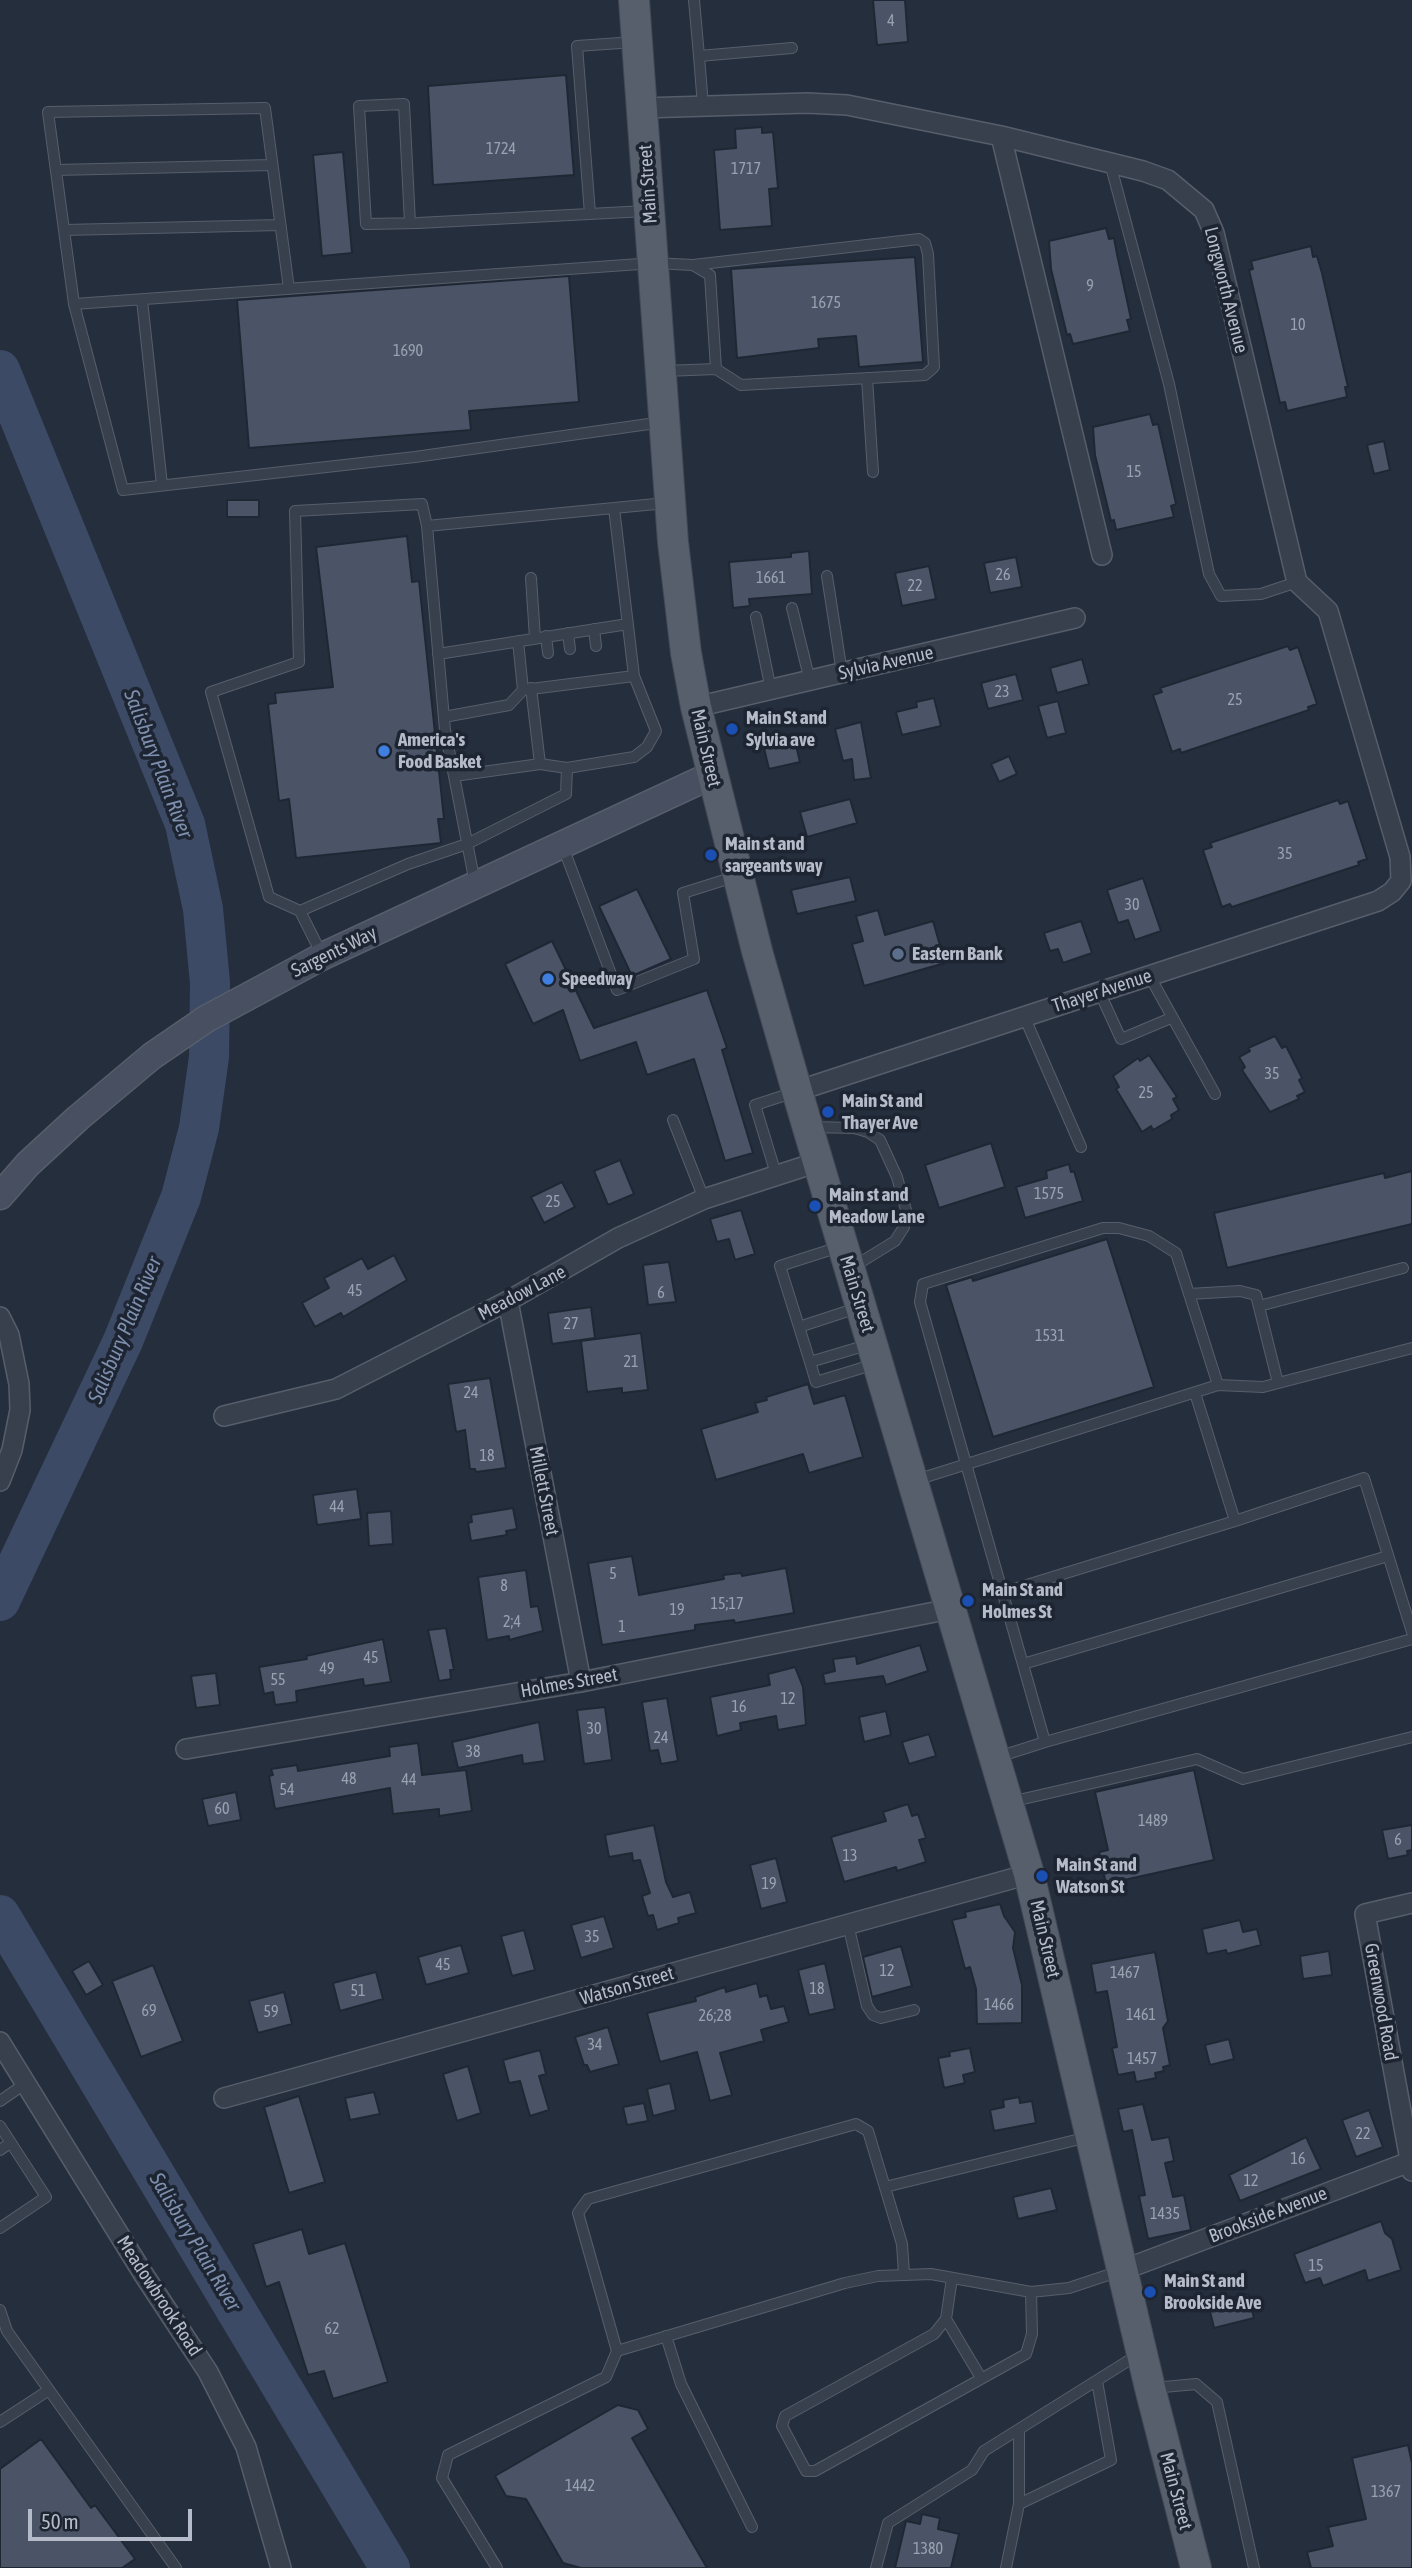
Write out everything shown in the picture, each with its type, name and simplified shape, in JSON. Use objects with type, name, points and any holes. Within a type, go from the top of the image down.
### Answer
[{"type":"main road","name":"Main Street","points":[[634,0],[670,503],[686,653],[696,707],[738,875],[807,1127],[1029,1874],[1150,2388],[1196,2568]]},
{"type":"main road","name":"Sargents Way","points":[[0,1196],[28,1164],[78,1118],[152,1056],[206,1019],[323,956],[712,775]]},
{"type":"street","name":"Longworth Avenue","points":[[642,108],[807,103],[847,105],[1002,136],[1110,162],[1168,180],[1204,210],[1214,233],[1297,582]]},
{"type":"street","points":[[1002,136],[1101,555]]},
{"type":"street","name":"Thayer Avenue","points":[[797,1091],[1360,908],[1392,892],[1401,881],[1401,857],[1328,611],[1297,582]]},
{"type":"street","name":"Sylvia Avenue","points":[[696,707],[1075,618]]},
{"type":"street","name":"Meadow Lane","points":[[224,1416],[336,1389],[508,1301],[618,1238],[704,1199],[818,1162]]},
{"type":"street","name":"Millett Street","points":[[508,1301],[581,1682]]},
{"type":"street","points":[[0,1317],[9,1335],[19,1384],[20,1410],[12,1450],[0,1481]]},
{"type":"street","name":"Holmes Street","points":[[186,1749],[581,1682],[950,1609]]},
{"type":"street","name":"Watson Street","points":[[224,2098],[1029,1874]]},
{"type":"street","name":"Greenwood Road","points":[[1411,2165],[1365,1914],[1412,1903]]},
{"type":"street","name":"Meadowbrook Road","points":[[0,2042],[144,2275],[208,2372],[258,2480],[281,2568]]},
{"type":"street","name":"Brookside Avenue","points":[[1123,2270],[1411,2165]]},
{"type":"lane","points":[[694,0],[703,106]]},
{"type":"lane","points":[[590,214],[577,46],[637,42]]},
{"type":"lane","points":[[699,56],[792,48]]},
{"type":"lane","points":[[410,223],[404,104],[359,106],[366,224],[410,223],[650,211]]},
{"type":"lane","points":[[289,289],[265,108],[48,112],[74,304],[123,490],[415,457],[665,422]]},
{"type":"lane","points":[[1110,162],[1169,384],[1209,574],[1221,596],[1261,594],[1297,582]]},
{"type":"lane","points":[[55,170],[272,165]]},
{"type":"lane","points":[[64,230],[280,225]]},
{"type":"lane","points":[[74,304],[654,263],[693,265],[919,239],[925,243],[928,254],[934,367],[925,375],[741,385],[716,369],[661,371]]},
{"type":"lane","points":[[693,265],[710,275],[716,369]]},
{"type":"lane","points":[[142,300],[162,485]]},
{"type":"lane","points":[[867,378],[873,472]]},
{"type":"lane","points":[[427,526],[670,503]]},
{"type":"lane","points":[[323,956],[300,911],[269,897],[211,692],[299,662],[295,511],[422,504],[427,526],[444,717],[475,885]]},
{"type":"lane","points":[[454,776],[540,764],[567,768],[634,757],[647,747],[656,731],[634,676],[614,508]]},
{"type":"lane","points":[[827,576],[842,673]]},
{"type":"lane","points":[[531,578],[540,637],[548,653]]},
{"type":"lane","points":[[792,608],[810,681]]},
{"type":"lane","points":[[757,617],[771,690]]},
{"type":"lane","points":[[438,653],[628,624]]},
{"type":"lane","points":[[594,629],[596,646]]},
{"type":"lane","points":[[568,633],[570,649]]},
{"type":"lane","points":[[518,641],[540,764]]},
{"type":"lane","points":[[444,717],[509,705],[527,689],[550,681],[599,675],[634,676]]},
{"type":"lane","points":[[300,911],[408,864],[467,844],[566,794],[567,768]]},
{"type":"lane","points":[[562,844],[617,990],[694,959],[684,893],[738,875]]},
{"type":"lane","points":[[1149,975],[1215,1094]]},
{"type":"lane","points":[[1099,991],[1121,1039],[1171,1018]]},
{"type":"lane","points":[[1024,1016],[1081,1147]]},
{"type":"lane","points":[[776,1174],[755,1105],[797,1091]]},
{"type":"lane","points":[[673,1120],[704,1199]]},
{"type":"lane","points":[[807,1127],[854,1128],[868,1132],[880,1140],[897,1177],[906,1210],[904,1227],[895,1241],[846,1258],[780,1266],[816,1382],[875,1353]]},
{"type":"lane","points":[[1045,1742],[968,1463],[920,1302],[923,1284],[1103,1228],[1119,1228],[1149,1237],[1176,1254],[1218,1385]]},
{"type":"lane","points":[[1259,1306],[1403,1268]]},
{"type":"lane","points":[[1189,1294],[1240,1291],[1256,1296],[1278,1383]]},
{"type":"lane","points":[[799,1327],[861,1307]]},
{"type":"lane","points":[[912,1481],[1218,1385],[1263,1387],[1412,1348]]},
{"type":"lane","points":[[810,1362],[875,1353]]},
{"type":"lane","points":[[1195,1393],[1235,1521]]},
{"type":"lane","points":[[1004,1592],[1364,1478],[1412,1632]]},
{"type":"lane","points":[[1023,1664],[1388,1556]]},
{"type":"lane","points":[[995,1758],[1412,1639]]},
{"type":"lane","points":[[1008,1802],[1197,1759],[1243,1779],[1412,1737]]},
{"type":"lane","points":[[848,1924],[867,2006],[873,2015],[881,2018],[914,2010]]},
{"type":"lane","points":[[0,2101],[26,2083]]},
{"type":"lane","points":[[497,2568],[442,2478],[448,2455],[606,2377],[617,2351],[578,2213],[588,2199],[856,2124],[869,2131],[902,2244],[904,2274]]},
{"type":"lane","points":[[0,2126],[46,2197],[0,2228]]},
{"type":"lane","points":[[885,2187],[1092,2136]]},
{"type":"lane","points":[[0,2150],[10,2143]]},
{"type":"lane","points":[[617,2351],[845,2283],[904,2274],[931,2274],[1031,2292],[1069,2288],[1123,2270]]},
{"type":"lane","points":[[952,2278],[946,2319],[934,2334],[785,2416],[782,2426],[806,2471],[815,2471],[1026,2354],[1032,2334],[1031,2292]]},
{"type":"lane","points":[[0,2310],[4,2334],[49,2390],[176,2568]]},
{"type":"lane","points":[[946,2319],[981,2378]]},
{"type":"lane","points":[[666,2336],[681,2384],[752,2526]]},
{"type":"lane","points":[[876,2568],[888,2523],[972,2470],[984,2451],[1142,2352]]},
{"type":"lane","points":[[1019,2504],[1111,2460],[1097,2381]]},
{"type":"lane","points":[[1150,2388],[1196,2384],[1217,2402],[1254,2568]]},
{"type":"lane","points":[[0,2422],[49,2390]]},
{"type":"lane","points":[[1006,2568],[1019,2504],[1019,2430]]},
{"type":"building","points":[[873,0],[905,0],[908,42],[877,45]]},
{"type":"building","points":[[566,75],[574,175],[433,185],[428,86]]},
{"type":"building","points":[[762,127],[762,133],[773,132],[778,188],[769,189],[772,226],[720,230],[714,150],[736,148],[735,129]]},
{"type":"building","points":[[343,152],[352,253],[322,256],[313,155]]},
{"type":"building","points":[[1106,228],[1109,239],[1114,238],[1131,319],[1127,320],[1130,331],[1073,344],[1070,334],[1067,335],[1051,269],[1049,241]]},
{"type":"building","points":[[1311,246],[1313,257],[1317,256],[1322,273],[1348,387],[1345,387],[1347,397],[1287,411],[1285,402],[1280,403],[1249,270],[1253,269],[1251,261]]},
{"type":"building","points":[[915,257],[923,362],[859,367],[856,336],[818,339],[819,348],[737,358],[731,269]]},
{"type":"building","points":[[569,276],[579,402],[469,411],[471,430],[249,448],[237,300]]},
{"type":"building","points":[[1150,414],[1153,425],[1158,424],[1176,504],[1171,506],[1174,517],[1116,530],[1114,520],[1111,521],[1095,455],[1093,427]]},
{"type":"building","points":[[1384,441],[1390,470],[1374,474],[1367,445]]},
{"type":"building","points":[[227,500],[259,500],[259,517],[227,517]]},
{"type":"building","points":[[407,536],[412,582],[419,581],[444,819],[438,819],[441,843],[296,858],[289,799],[279,801],[268,704],[276,703],[275,693],[333,687],[316,547]]},
{"type":"building","points":[[809,551],[812,594],[749,599],[750,606],[733,608],[729,562],[791,557],[791,553]]},
{"type":"building","points":[[1016,557],[1022,587],[990,593],[984,563]]},
{"type":"building","points":[[929,566],[936,599],[902,606],[895,573]]},
{"type":"building","points":[[1288,646],[1290,650],[1298,647],[1317,704],[1308,707],[1309,710],[1181,753],[1180,749],[1172,752],[1153,695],[1162,692],[1160,688]]},
{"type":"building","points":[[1082,659],[1089,684],[1057,693],[1050,668]]},
{"type":"building","points":[[1016,674],[1023,700],[988,709],[981,683]]},
{"type":"building","points":[[934,698],[941,726],[902,735],[896,712],[917,707],[916,702]]},
{"type":"building","points":[[1058,701],[1066,733],[1047,738],[1038,706]]},
{"type":"building","points":[[861,722],[871,778],[854,780],[852,759],[843,761],[835,729]]},
{"type":"building","points":[[794,737],[800,762],[769,769],[763,744]]},
{"type":"building","points":[[1009,756],[1017,774],[999,782],[991,764]]},
{"type":"building","points":[[850,799],[857,823],[807,837],[800,812]]},
{"type":"building","points":[[1338,800],[1340,804],[1348,801],[1367,859],[1358,862],[1359,865],[1232,907],[1230,904],[1222,907],[1203,850],[1212,847],[1210,843]]},
{"type":"building","points":[[850,877],[856,901],[797,914],[791,890]]},
{"type":"building","points":[[1143,878],[1161,931],[1135,940],[1128,920],[1118,923],[1107,890]]},
{"type":"building","points":[[637,889],[671,959],[632,976],[599,906]]},
{"type":"building","name":"Eastern Bank","points":[[878,910],[885,935],[933,921],[945,963],[864,986],[852,944],[863,941],[856,916]]},
{"type":"building","points":[[1081,921],[1092,953],[1063,963],[1058,949],[1050,951],[1044,933]]},
{"type":"building","points":[[552,941],[594,1028],[707,990],[727,1048],[722,1050],[753,1153],[725,1161],[694,1059],[647,1075],[636,1042],[580,1061],[563,1010],[533,1024],[505,964]]},
{"type":"building","points":[[1275,1036],[1282,1048],[1286,1046],[1302,1078],[1299,1080],[1305,1092],[1297,1096],[1299,1099],[1270,1112],[1242,1070],[1245,1067],[1239,1057],[1250,1051],[1248,1048]]},
{"type":"building","points":[[1149,1055],[1177,1097],[1173,1099],[1179,1110],[1171,1115],[1172,1119],[1153,1130],[1151,1126],[1142,1132],[1116,1089],[1119,1087],[1113,1076],[1138,1058],[1140,1061]]},
{"type":"building","points":[[991,1143],[1005,1187],[939,1208],[925,1165]]},
{"type":"building","points":[[620,1160],[634,1194],[608,1205],[594,1171]]},
{"type":"building","points":[[1069,1164],[1071,1172],[1074,1171],[1083,1201],[1025,1218],[1016,1187],[1047,1178],[1046,1171]]},
{"type":"building","points":[[1412,1171],[1412,1224],[1227,1268],[1214,1213],[1384,1173],[1385,1178]]},
{"type":"building","points":[[562,1182],[575,1207],[544,1223],[531,1197]]},
{"type":"building","points":[[741,1210],[755,1254],[735,1260],[729,1239],[717,1242],[710,1219]]},
{"type":"building","points":[[1107,1239],[1154,1387],[993,1437],[946,1285],[972,1277],[973,1281]]},
{"type":"building","points":[[394,1255],[407,1280],[343,1317],[341,1313],[315,1327],[302,1303],[329,1288],[324,1278],[362,1258],[368,1269]]},
{"type":"building","points":[[669,1262],[676,1302],[648,1305],[643,1265]]},
{"type":"building","points":[[591,1307],[595,1338],[552,1344],[548,1313]]},
{"type":"building","points":[[641,1333],[648,1390],[622,1393],[622,1388],[587,1392],[581,1341]]},
{"type":"building","points":[[490,1378],[506,1468],[476,1472],[475,1469],[470,1469],[465,1430],[456,1432],[448,1384]]},
{"type":"building","points":[[808,1384],[814,1404],[845,1395],[863,1457],[809,1473],[803,1454],[716,1480],[701,1429],[758,1412],[755,1403]]},
{"type":"building","points":[[357,1489],[361,1519],[317,1525],[313,1495]]},
{"type":"building","points":[[513,1508],[517,1529],[506,1531],[507,1535],[471,1541],[468,1523],[472,1522],[471,1515]]},
{"type":"building","points":[[391,1511],[393,1544],[369,1546],[367,1513]]},
{"type":"building","points":[[632,1556],[639,1595],[724,1579],[723,1575],[741,1573],[742,1576],[786,1568],[794,1613],[735,1623],[734,1620],[695,1625],[695,1630],[602,1645],[588,1563]]},
{"type":"building","points":[[526,1570],[531,1607],[538,1606],[543,1631],[509,1640],[509,1636],[487,1640],[478,1577]]},
{"type":"building","points":[[446,1628],[454,1670],[450,1670],[451,1679],[439,1681],[428,1630]]},
{"type":"building","points":[[383,1639],[391,1682],[364,1686],[363,1679],[296,1691],[297,1702],[275,1705],[273,1692],[264,1694],[259,1667],[307,1659],[306,1656]]},
{"type":"building","points":[[920,1645],[928,1671],[886,1685],[883,1676],[825,1684],[823,1674],[835,1671],[833,1659],[856,1656],[857,1664]]},
{"type":"building","points":[[795,1667],[803,1687],[806,1725],[778,1730],[776,1716],[740,1723],[741,1730],[717,1736],[710,1697],[770,1685],[768,1674]]},
{"type":"building","points":[[216,1673],[220,1705],[196,1708],[191,1676]]},
{"type":"building","points":[[667,1698],[678,1761],[661,1764],[658,1750],[650,1751],[642,1702]]},
{"type":"building","points":[[605,1707],[612,1760],[584,1764],[577,1710]]},
{"type":"building","points":[[886,1711],[891,1735],[864,1742],[859,1717]]},
{"type":"building","points":[[539,1722],[545,1761],[523,1764],[522,1755],[458,1768],[452,1742]]},
{"type":"building","points":[[929,1734],[936,1756],[909,1764],[902,1742]]},
{"type":"building","points":[[418,1743],[422,1775],[466,1770],[472,1811],[439,1816],[439,1809],[393,1814],[390,1788],[275,1809],[269,1776],[273,1775],[271,1769],[297,1765],[298,1771],[390,1756],[389,1747]]},
{"type":"building","points":[[1194,1770],[1214,1860],[1106,1884],[1099,1852],[1108,1850],[1095,1792]]},
{"type":"building","points":[[236,1792],[241,1820],[208,1826],[202,1799]]},
{"type":"building","points":[[908,1804],[912,1816],[918,1814],[926,1838],[919,1840],[926,1862],[897,1871],[896,1867],[844,1882],[831,1837],[886,1821],[883,1812]]},
{"type":"building","points":[[654,1825],[666,1882],[673,1897],[690,1892],[696,1913],[678,1918],[679,1923],[657,1930],[653,1915],[648,1916],[642,1896],[650,1893],[640,1860],[633,1861],[632,1853],[609,1857],[605,1835]]},
{"type":"building","points":[[1412,1825],[1412,1850],[1407,1851],[1408,1855],[1388,1859],[1382,1830]]},
{"type":"building","points":[[776,1858],[787,1902],[761,1909],[750,1865]]},
{"type":"building","points":[[1000,1904],[1004,1916],[1015,1932],[1013,1948],[1022,1985],[1022,2023],[977,2024],[976,1989],[970,1967],[965,1969],[952,1920],[966,1917],[965,1912]]},
{"type":"building","points":[[604,1916],[614,1948],[581,1958],[571,1925]]},
{"type":"building","points":[[1240,1920],[1243,1932],[1257,1929],[1261,1945],[1227,1954],[1226,1950],[1207,1954],[1202,1929]]},
{"type":"building","points":[[524,1930],[535,1970],[512,1976],[501,1936]]},
{"type":"building","points":[[461,1945],[469,1973],[426,1985],[418,1957]]},
{"type":"building","points":[[901,1946],[912,1986],[872,1997],[863,1957]]},
{"type":"building","points":[[1329,1951],[1332,1975],[1303,1979],[1300,1956]]},
{"type":"building","points":[[1155,1952],[1168,2021],[1163,2028],[1170,2065],[1163,2067],[1164,2071],[1155,2073],[1156,2078],[1136,2082],[1134,2072],[1118,2075],[1112,2048],[1117,2047],[1107,1991],[1096,1993],[1091,1964]]},
{"type":"building","points":[[89,1961],[103,1985],[86,1995],[72,1971]]},
{"type":"building","points":[[825,1963],[835,2009],[809,2015],[798,1970]]},
{"type":"building","points":[[153,1965],[183,2041],[141,2057],[112,1981]]},
{"type":"building","points":[[376,1972],[383,1999],[340,2011],[333,1983]]},
{"type":"building","points":[[757,1983],[760,1997],[767,1995],[771,2009],[784,2006],[789,2022],[761,2030],[764,2041],[720,2053],[732,2095],[710,2101],[697,2052],[660,2062],[647,2013],[696,2001],[695,1997],[725,1987],[726,1992]]},
{"type":"building","points":[[284,1992],[292,2024],[258,2033],[249,2001]]},
{"type":"building","points":[[608,2027],[619,2064],[590,2072],[587,2065],[584,2065],[575,2037]]},
{"type":"building","points":[[1229,2039],[1234,2059],[1210,2065],[1205,2045]]},
{"type":"building","points":[[970,2048],[975,2072],[963,2075],[965,2083],[944,2088],[938,2058],[950,2056],[949,2052]]},
{"type":"building","points":[[540,2050],[546,2074],[539,2076],[549,2110],[530,2116],[520,2081],[509,2083],[503,2060]]},
{"type":"building","points":[[468,2066],[481,2113],[457,2121],[443,2074]]},
{"type":"building","points":[[670,2083],[676,2110],[653,2116],[647,2089]]},
{"type":"building","points":[[374,2092],[380,2114],[350,2120],[345,2098]]},
{"type":"building","points":[[299,2096],[325,2182],[289,2193],[264,2107]]},
{"type":"building","points":[[1019,2097],[1020,2103],[1032,2101],[1036,2123],[994,2131],[990,2110],[1004,2107],[1003,2100]]},
{"type":"building","points":[[644,2103],[648,2121],[627,2125],[623,2107]]},
{"type":"building","points":[[1143,2104],[1152,2140],[1169,2137],[1174,2161],[1165,2163],[1173,2197],[1184,2195],[1191,2230],[1148,2239],[1139,2196],[1145,2195],[1132,2130],[1123,2132],[1118,2109]]},
{"type":"building","points":[[1369,2110],[1383,2147],[1356,2157],[1342,2120]]},
{"type":"building","points":[[1306,2137],[1321,2169],[1240,2201],[1229,2175]]},
{"type":"building","points":[[1051,2188],[1057,2210],[1018,2219],[1013,2197]]},
{"type":"building","points":[[1381,2221],[1385,2233],[1392,2239],[1401,2270],[1368,2281],[1365,2270],[1323,2286],[1320,2278],[1305,2283],[1294,2254]]},
{"type":"building","points":[[302,2229],[309,2254],[345,2243],[388,2382],[333,2399],[324,2371],[308,2375],[279,2282],[266,2287],[253,2244]]},
{"type":"building","points":[[1248,2294],[1254,2318],[1214,2328],[1208,2303]]},
{"type":"building","points":[[618,2405],[638,2410],[648,2429],[632,2438],[707,2568],[581,2568],[563,2563],[526,2499],[506,2496],[495,2476]]},
{"type":"building","points":[[41,2439],[91,2508],[95,2505],[135,2559],[122,2568],[0,2568],[0,2469]]},
{"type":"building","points":[[1408,2445],[1412,2463],[1412,2568],[1311,2568],[1307,2552],[1333,2546],[1328,2527],[1366,2519],[1352,2458]]},
{"type":"building","points":[[922,2514],[940,2518],[938,2529],[959,2534],[951,2568],[895,2568],[906,2521],[920,2524]]},
{"type":"waterway","name":"Salisbury Plain River","points":[[0,370],[185,824],[203,909],[210,983],[209,1057],[199,1128],[181,1197],[123,1341],[0,1601]]},
{"type":"waterway","name":"Salisbury Plain River","points":[[0,1915],[390,2568]]},
{"type":"place","name":"Main St and Sylvia ave","points":[[732,729]]},
{"type":"place","name":"America's Food Basket","points":[[384,751]]},
{"type":"place","name":"Main st and sargeants way","points":[[711,855]]},
{"type":"place","name":"Eastern Bank","points":[[898,954]]},
{"type":"place","name":"Speedway","points":[[548,979]]},
{"type":"place","name":"Main St and Thayer Ave","points":[[828,1112]]},
{"type":"place","name":"Main st and Meadow Lane","points":[[815,1206]]},
{"type":"place","name":"Main St and Holmes St","points":[[968,1601]]},
{"type":"place","name":"Main St and Watson St","points":[[1042,1876]]},
{"type":"place","name":"Main St and Brookside Ave","points":[[1150,2292]]}]
